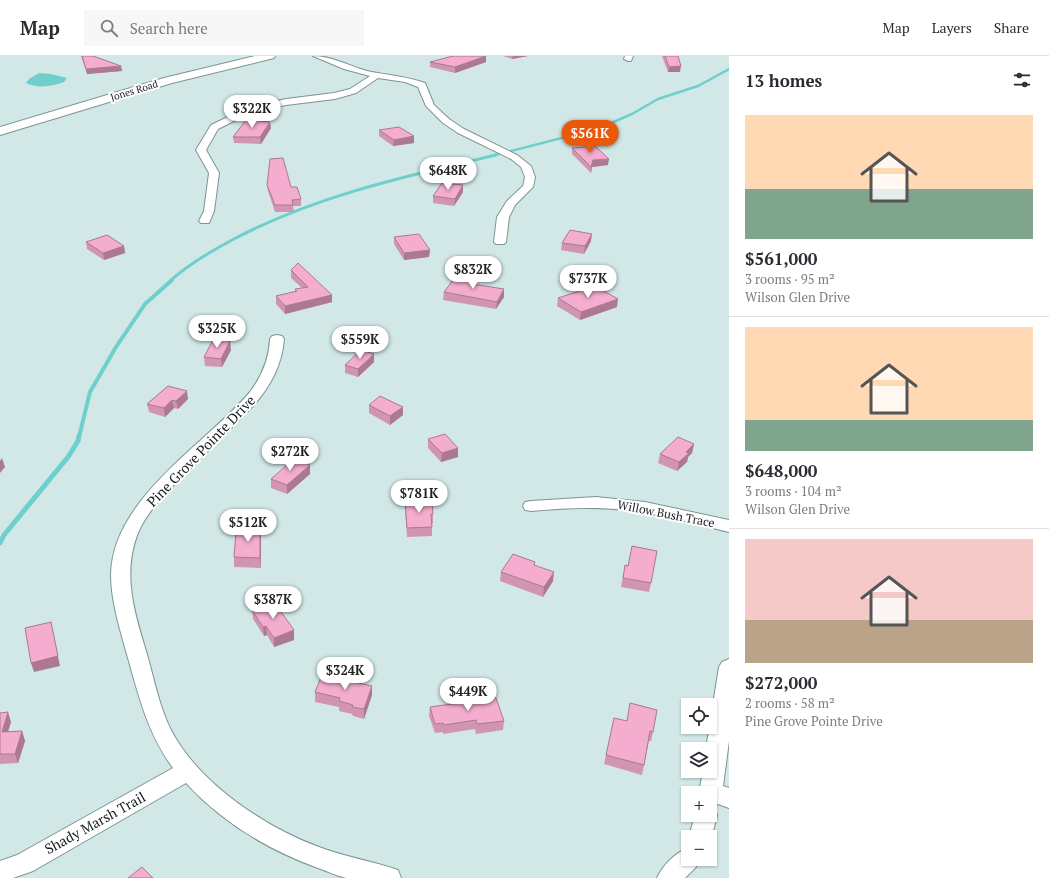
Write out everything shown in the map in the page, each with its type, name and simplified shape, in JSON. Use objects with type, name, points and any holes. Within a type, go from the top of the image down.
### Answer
[{"type":"street","name":"Jones Road","points":[[0,131],[159,82],[234,63],[270,56]]},
{"type":"street","points":[[317,56],[377,75],[409,79],[422,85],[430,106],[446,121],[461,131],[514,157],[526,166],[530,178],[528,187],[511,203],[503,217],[500,242]]},
{"type":"street","points":[[204,221],[209,211],[214,173],[206,162],[201,150],[214,126],[258,108],[286,102],[335,96],[353,91],[377,75]]},
{"type":"street","name":"Pine Grove Pointe Drive","points":[[277,339],[274,363],[261,388],[249,402],[153,497],[136,521],[125,544],[120,575],[122,606],[152,711],[167,741],[188,771],[213,796],[243,819],[277,840],[315,858],[369,874],[389,878]]},
{"type":"street","name":"Willow Bush Trace","points":[[531,506],[593,502],[618,504],[657,510],[729,526]]},
{"type":"street","points":[[717,796],[722,767],[729,667]]},
{"type":"street","name":"Shady Marsh Trail","points":[[0,872],[25,863],[188,771]]},
{"type":"street","points":[[669,878],[681,866]]},
{"type":"water","points":[[39,73],[67,78],[64,82],[50,86],[35,86],[26,83],[29,79]]},
{"type":"building","points":[[82,56],[93,56],[121,66],[86,69]]},
{"type":"building","points":[[453,56],[486,56],[455,67],[430,62]]},
{"type":"building","points":[[665,56],[678,56],[681,66],[669,67]]},
{"type":"building","points":[[246,120],[270,122],[260,137],[233,137]]},
{"type":"building","points":[[399,127],[414,136],[394,140],[379,130]]},
{"type":"building","points":[[595,146],[609,159],[593,160],[591,167],[572,148]]},
{"type":"building","points":[[283,158],[291,187],[297,187],[301,199],[292,200],[293,205],[275,205],[267,185],[270,159]]},
{"type":"building","points":[[442,183],[463,185],[455,199],[433,196]]},
{"type":"building","points":[[570,230],[592,234],[585,246],[562,243]]},
{"type":"building","points":[[419,234],[430,250],[404,253],[394,237]]},
{"type":"building","points":[[107,235],[124,246],[103,253],[86,242]]},
{"type":"building","points":[[298,263],[332,295],[285,306],[276,296],[297,291],[295,289],[308,287],[291,270]]},
{"type":"building","points":[[456,276],[476,279],[472,284],[504,289],[497,302],[444,292]]},
{"type":"building","points":[[595,286],[618,299],[581,312],[558,298]]},
{"type":"building","points":[[213,340],[230,341],[221,359],[204,357]]},
{"type":"building","points":[[361,350],[374,354],[358,369],[345,365]]},
{"type":"building","points":[[168,386],[187,391],[176,401],[172,400],[164,408],[147,404]]},
{"type":"building","points":[[380,396],[403,407],[390,416],[369,405]]},
{"type":"building","points":[[445,434],[458,448],[442,453],[428,439]]},
{"type":"building","points":[[678,437],[694,444],[686,452],[689,453],[679,462],[660,454]]},
{"type":"building","points":[[294,459],[310,465],[287,485],[271,479]]},
{"type":"building","points":[[432,500],[432,527],[407,528],[405,501]]},
{"type":"building","points":[[260,528],[260,558],[234,557],[236,532],[238,532],[239,529]]},
{"type":"building","points":[[632,546],[657,551],[651,583],[623,578],[625,565],[628,566]]},
{"type":"building","points":[[513,554],[535,562],[534,565],[554,572],[544,587],[501,572]]},
{"type":"building","points":[[274,602],[294,630],[274,638],[266,626],[263,627],[252,610]]},
{"type":"building","points":[[51,622],[58,656],[31,663],[25,628]]},
{"type":"building","points":[[322,675],[372,686],[364,709],[352,707],[353,705],[339,701],[340,698],[315,692]]},
{"type":"building","points":[[496,698],[504,721],[477,724],[476,720],[444,725],[443,723],[435,724],[430,707]]},
{"type":"building","points":[[630,703],[657,710],[653,732],[650,731],[644,765],[606,755],[614,718],[627,721]]},
{"type":"building","points":[[8,712],[2,732],[22,731],[15,754],[0,754],[0,713]]},
{"type":"building","points":[[142,867],[153,878],[128,878]]},
{"type":"waterway","points":[[491,156],[597,129],[632,114],[658,99],[698,86],[729,69]]},
{"type":"waterway","points":[[170,281],[193,263],[217,248],[265,224],[296,211],[329,199],[395,179],[496,155]]},
{"type":"waterway","points":[[79,437],[90,392],[116,347],[145,304],[172,280]]},
{"type":"waterway","points":[[0,543],[4,535],[68,457],[78,441],[79,436]]}]
